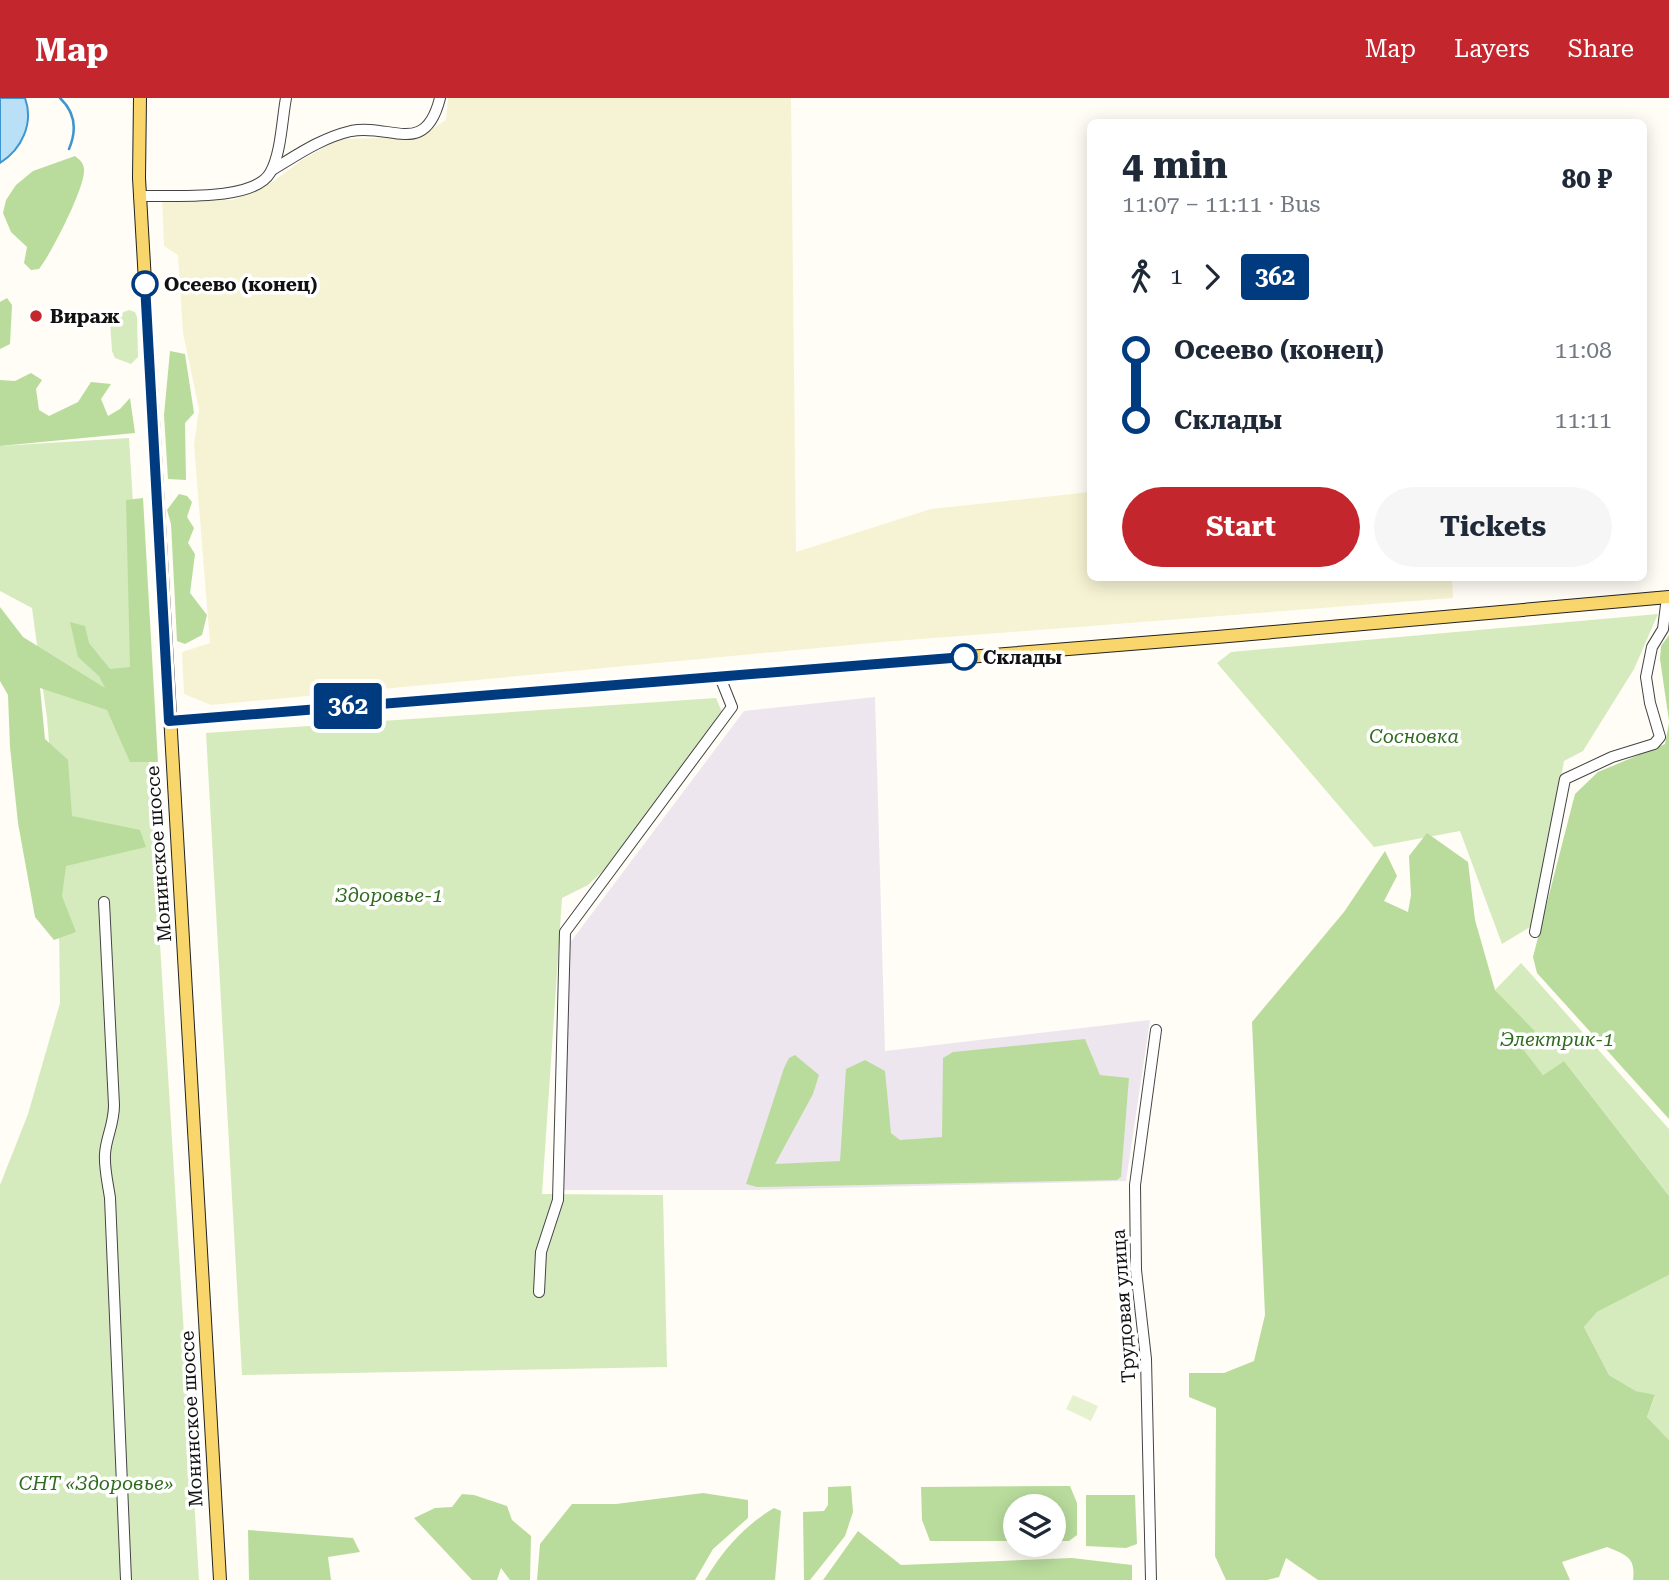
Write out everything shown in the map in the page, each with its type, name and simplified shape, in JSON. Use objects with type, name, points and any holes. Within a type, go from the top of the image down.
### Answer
[{"type":"main road","name":"Монинское шоссе","points":[[141,98],[138,124],[139,196],[220,1580]]},
{"type":"main road","points":[[169,721],[1217,637],[1668,597]]},
{"type":"street","points":[[139,196],[242,191],[265,181],[272,170],[286,98]]},
{"type":"street","points":[[272,170],[320,141],[347,132],[355,130],[401,133],[424,129],[431,124],[440,98]]},
{"type":"street","points":[[1535,932],[1565,779],[1612,757],[1654,744],[1660,737],[1646,677],[1652,647],[1663,629],[1668,597]]},
{"type":"street","points":[[539,1292],[541,1252],[558,1200],[565,932],[732,706],[720,677]]},
{"type":"street","points":[[104,902],[114,1105],[114,1122],[106,1144],[105,1164],[110,1198],[126,1580]]},
{"type":"street","name":"Трудовая улица","points":[[1151,1580],[1146,1359],[1136,1270],[1135,1185],[1156,1030]]},
{"type":"shaded area","points":[[448,98],[791,98],[796,552],[931,509],[1087,492],[1087,581],[1452,581],[1453,598],[882,642],[211,705],[184,694],[182,652],[210,643],[194,445],[199,409],[183,333],[178,255],[164,246],[162,198],[233,200],[271,183],[302,160],[339,139],[419,137],[446,120]]},
{"type":"shaded area","points":[[875,697],[885,1051],[1150,1020],[1126,1181],[750,1190],[561,1190],[566,948],[744,711]]},
{"type":"green space","points":[[75,156],[84,169],[80,190],[44,261],[39,269],[31,270],[24,263],[27,247],[11,232],[3,213],[6,200],[16,185],[33,171]]},
{"type":"green space","points":[[7,298],[12,305],[10,344],[0,349],[0,302]]},
{"type":"green space","points":[[129,310],[135,312],[137,317],[138,357],[131,364],[115,358],[110,321],[116,315]]},
{"type":"green space","points":[[170,351],[185,354],[194,413],[185,423],[186,480],[168,479],[164,415]]},
{"type":"green space","points":[[31,373],[42,380],[36,389],[39,410],[49,416],[78,402],[91,382],[111,384],[101,399],[108,416],[120,409],[130,398],[135,433],[0,446],[0,380],[15,381]]},
{"type":"green space","name":"СНТ «Здоровье»","points":[[129,438],[199,1580],[0,1580],[0,1185],[28,1114],[60,1003],[58,851],[47,718],[32,608],[0,591],[0,446]]},
{"type":"green space","points":[[179,494],[187,496],[192,502],[187,517],[194,528],[188,543],[195,554],[190,593],[207,615],[202,635],[185,644],[177,641],[171,524],[167,510]]},
{"type":"green space","points":[[143,498],[158,762],[130,762],[107,710],[40,688],[45,739],[68,760],[72,816],[140,830],[146,847],[66,866],[62,896],[76,932],[54,940],[35,917],[18,823],[8,695],[0,681],[0,607],[23,637],[105,688],[99,676],[78,657],[70,622],[85,626],[89,643],[110,669],[130,667],[126,500]]},
{"type":"green space","name":"Сосновка","points":[[1658,614],[1634,669],[1583,751],[1564,761],[1535,924],[1502,944],[1460,831],[1374,847],[1217,663],[1231,652]]},
{"type":"green space","points":[[1669,635],[1669,721],[1660,659],[1661,646]]},
{"type":"green space","name":"Здоровье-1","points":[[716,698],[722,712],[605,869],[588,885],[562,898],[542,1194],[663,1195],[667,1367],[242,1375],[206,733]]},
{"type":"green space","points":[[1669,723],[1669,1119],[1537,973],[1533,957],[1575,794],[1598,772],[1665,744]]},
{"type":"green space","points":[[1427,833],[1468,862],[1475,920],[1495,990],[1535,1031],[1519,1044],[1543,1075],[1564,1061],[1669,1196],[1669,1275],[1597,1312],[1584,1327],[1609,1375],[1636,1391],[1655,1395],[1647,1417],[1669,1440],[1669,1580],[1633,1580],[1633,1566],[1628,1558],[1607,1547],[1562,1562],[1570,1580],[1318,1580],[1286,1558],[1279,1577],[1267,1580],[1226,1580],[1215,1556],[1216,1408],[1189,1397],[1189,1373],[1224,1373],[1254,1361],[1265,1315],[1252,1022],[1344,912],[1385,851],[1397,876],[1384,901],[1408,912],[1411,895],[1409,856]]},
{"type":"green space","name":"Электрик-1","points":[[1521,963],[1669,1129],[1669,1196],[1564,1061],[1543,1075],[1518,1044],[1534,1030],[1495,990]]},
{"type":"green space","points":[[1085,1039],[1100,1075],[1129,1078],[1121,1177],[1117,1180],[757,1187],[746,1184],[784,1068],[789,1058],[795,1055],[819,1075],[813,1094],[775,1164],[840,1161],[846,1069],[865,1060],[885,1071],[891,1133],[900,1140],[942,1137],[943,1058],[953,1052]]},
{"type":"green space","points":[[1669,1275],[1669,1440],[1647,1417],[1655,1396],[1636,1391],[1609,1375],[1584,1327],[1597,1312]]},
{"type":"green space","points":[[1073,1395],[1098,1406],[1091,1421],[1066,1409]]},
{"type":"green space","points":[[851,1486],[853,1512],[845,1536],[810,1580],[804,1580],[803,1512],[824,1511],[828,1505],[828,1487]]},
{"type":"green space","points":[[1070,1486],[1077,1503],[1077,1535],[1066,1541],[1066,1494],[1003,1494],[1003,1541],[930,1541],[922,1520],[921,1487]]},
{"type":"green space","points":[[703,1493],[748,1500],[748,1518],[713,1549],[695,1580],[537,1580],[540,1544],[572,1504],[616,1504]]},
{"type":"green space","points":[[462,1494],[474,1495],[507,1506],[512,1520],[531,1536],[530,1580],[510,1580],[501,1568],[497,1580],[472,1580],[414,1518],[435,1508],[452,1507]]},
{"type":"green space","points":[[1086,1495],[1135,1495],[1137,1544],[1126,1548],[1086,1546]]},
{"type":"green space","points":[[774,1508],[781,1511],[775,1580],[705,1580],[735,1540]]},
{"type":"green space","points":[[248,1530],[353,1538],[360,1552],[328,1557],[331,1580],[249,1580]]},
{"type":"green space","points":[[858,1531],[901,1565],[1072,1558],[1132,1565],[1132,1580],[823,1580]]},
{"type":"water","points":[[0,98],[25,98],[28,117],[20,143],[0,163]]},
{"type":"waterway","points":[[60,98],[72,115],[73,135],[69,149]]},
{"type":"bus line","name":"362","points":[[145,284],[169,721],[964,657]]},
{"type":"place","name":"Осеево (конец)","points":[[145,284]]},
{"type":"place","name":"Вираж","points":[[36,316]]},
{"type":"place","name":"Склады","points":[[964,657]]}]
